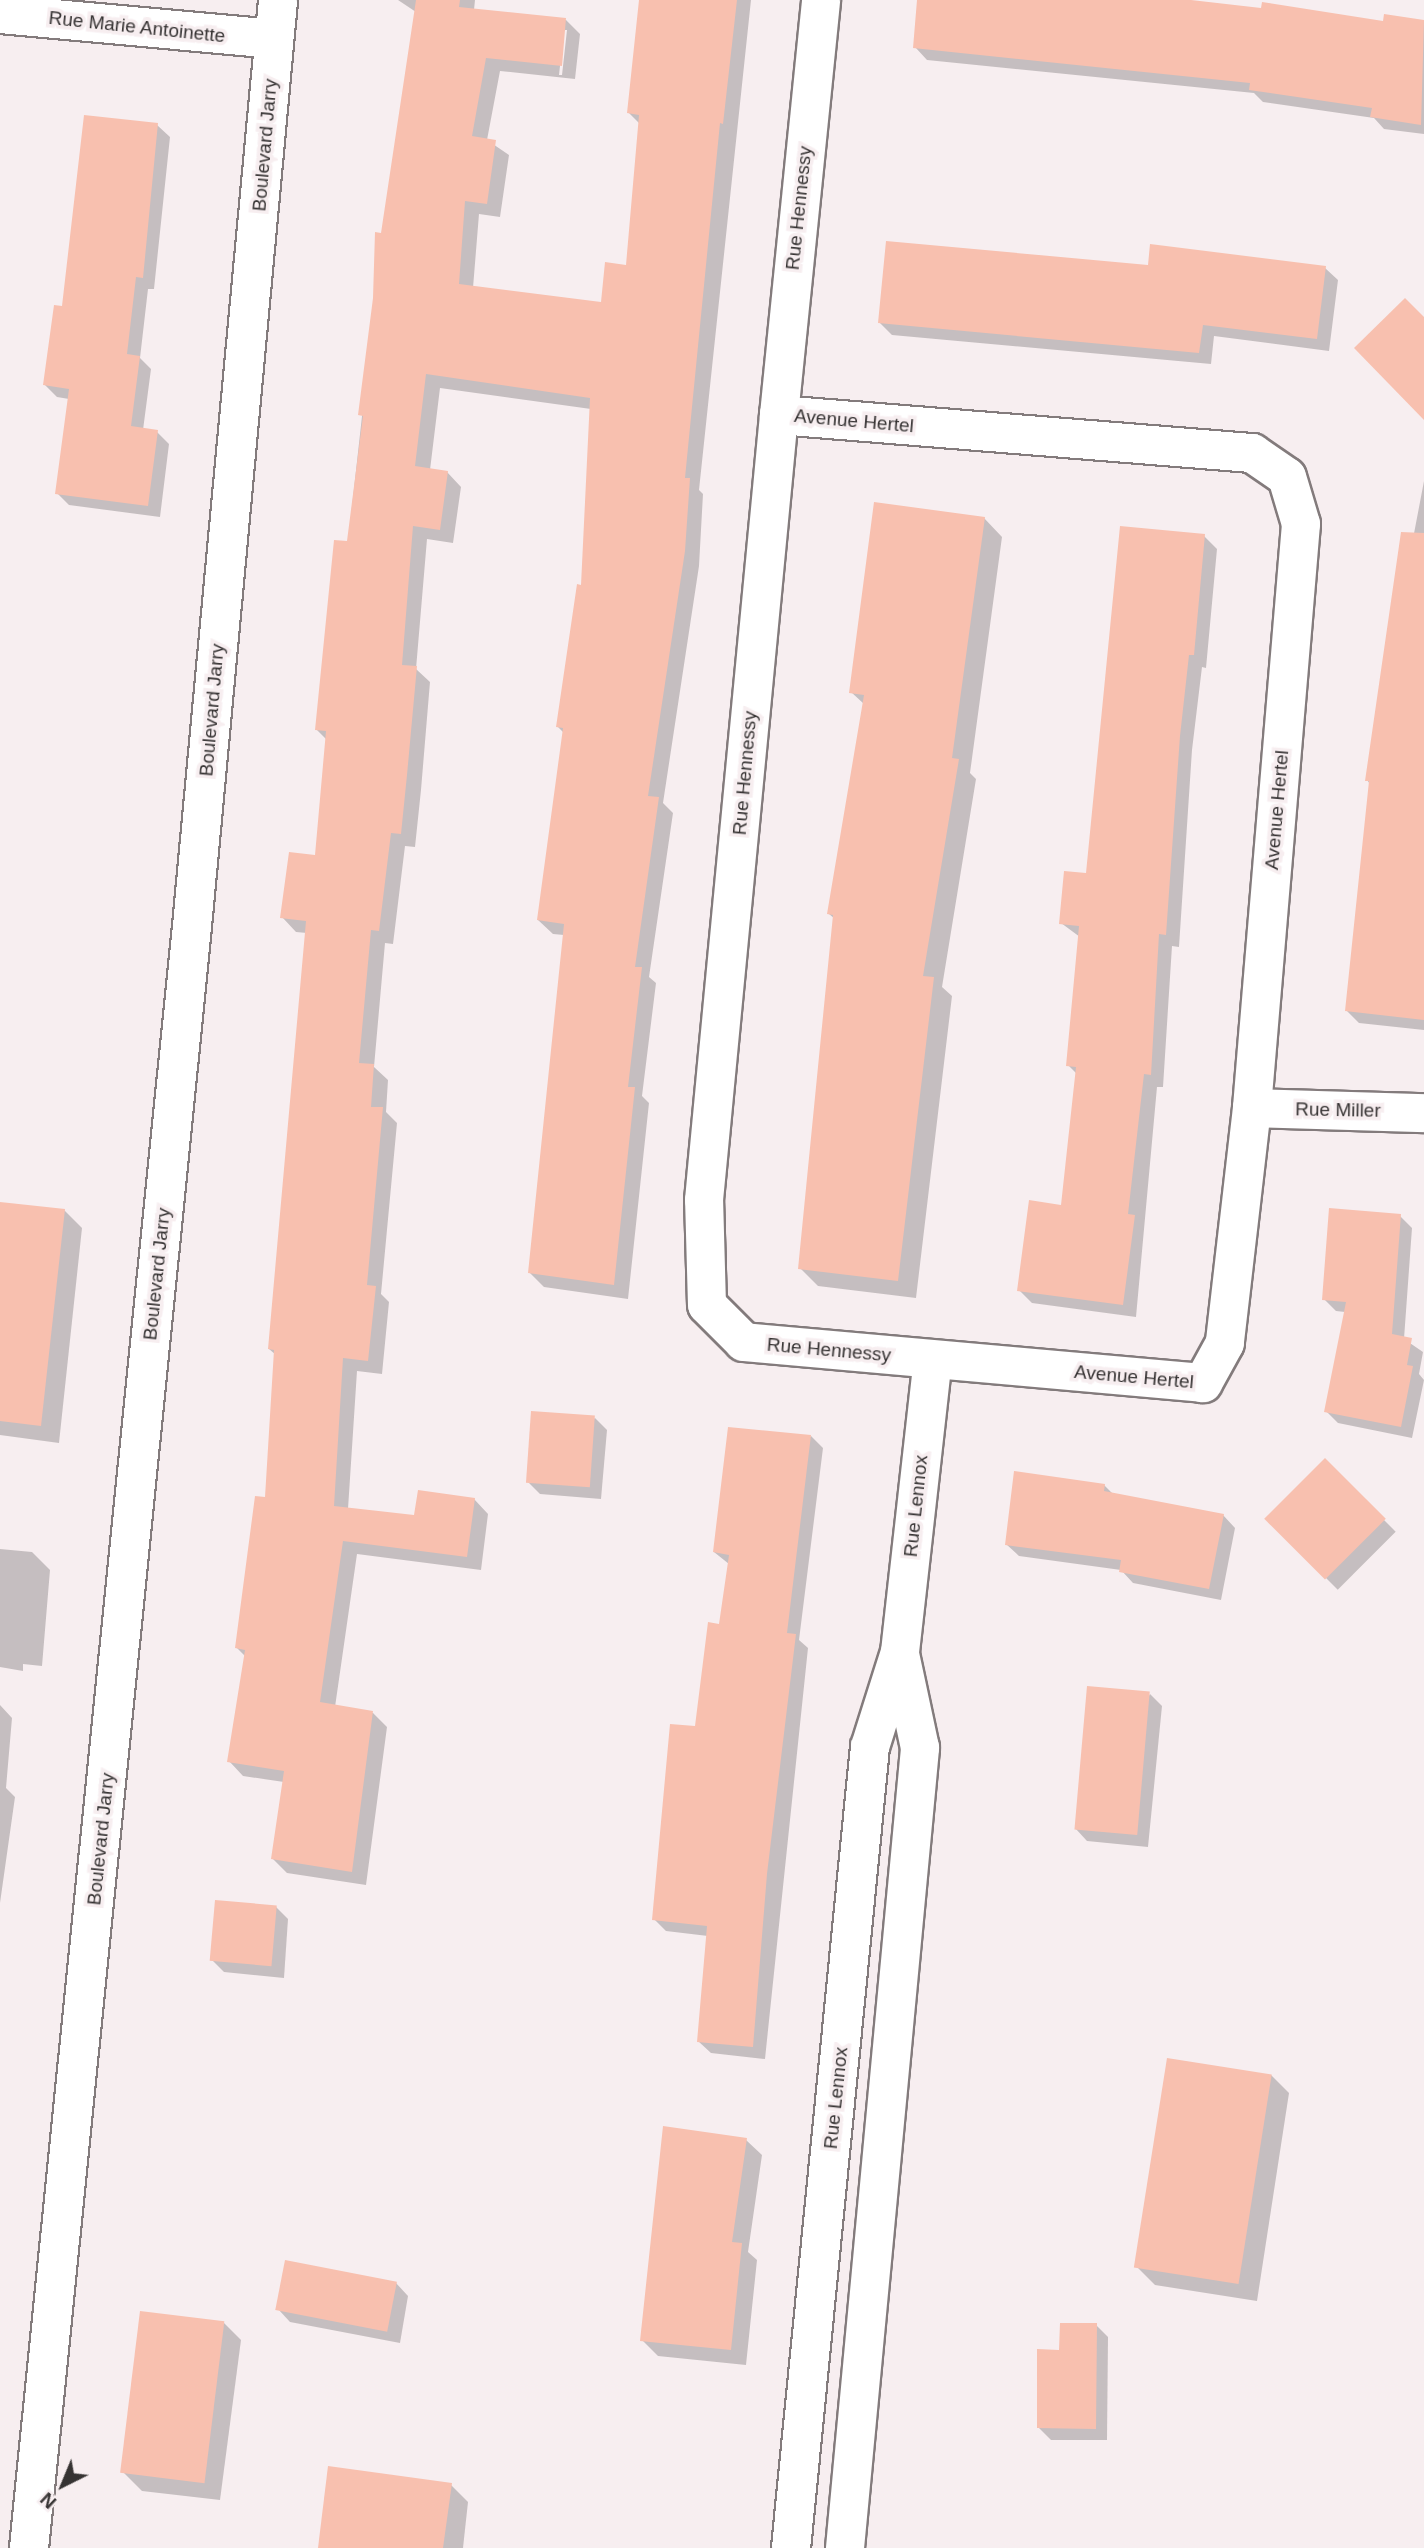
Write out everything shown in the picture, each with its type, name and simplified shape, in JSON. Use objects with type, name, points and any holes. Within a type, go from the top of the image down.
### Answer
[{"type":"street","name":"Boulevard Jarry","points":[[29,2548],[192,926],[278,0]]},
{"type":"street","name":"Rue Hennessy","points":[[821,0],[704,1200],[707,1305],[744,1342],[933,1360]]},
{"type":"street","name":"Rue Marie Antoinette","points":[[0,14],[274,40]]},
{"type":"street","name":"Avenue Hertel","points":[[779,415],[1251,453],[1287,477],[1301,524],[1252,1108],[1225,1343],[1203,1383],[933,1360]]},
{"type":"street","name":"Rue Miller","points":[[1252,1108],[1424,1113]]},
{"type":"street","name":"Rue Lennox","points":[[791,2548],[870,1747],[900,1652],[933,1360]]},
{"type":"street","name":"Rue Lennox","points":[[845,2548],[920,1748],[900,1652]]},
{"type":"building","points":[[416,0],[460,0],[459,7],[566,18],[562,66],[486,58],[472,136],[496,140],[487,204],[465,201],[459,284],[601,302],[605,262],[626,265],[639,115],[627,113],[639,0],[737,0],[723,124],[720,123],[685,478],[690,478],[685,551],[648,796],[659,797],[635,967],[642,967],[628,1087],[635,1087],[614,1285],[528,1273],[564,924],[537,920],[563,728],[556,727],[577,584],[581,585],[590,398],[426,374],[415,466],[448,471],[440,530],[413,526],[402,665],[417,666],[407,775],[401,834],[391,833],[379,931],[371,930],[359,1063],[374,1064],[371,1107],[383,1107],[367,1285],[376,1286],[368,1361],[343,1358],[334,1506],[414,1515],[418,1490],[475,1498],[467,1557],[343,1541],[320,1702],[373,1711],[352,1872],[271,1859],[284,1771],[227,1762],[245,1650],[235,1648],[255,1496],[265,1497],[274,1350],[268,1349],[306,921],[280,918],[289,852],[315,855],[326,731],[315,730],[334,540],[347,541],[363,416],[358,415],[373,298],[375,232],[381,233]]},
{"type":"building","points":[[917,0],[1191,0],[1261,8],[1262,2],[1383,21],[1384,14],[1424,20],[1421,125],[1370,117],[1372,108],[1249,90],[1250,83],[913,48]]},
{"type":"building","points":[[84,115],[158,123],[143,278],[136,277],[127,354],[140,356],[131,426],[158,430],[148,506],[55,494],[69,389],[43,385],[54,305],[62,306]]},
{"type":"building","points":[[886,241],[1148,265],[1150,244],[1326,266],[1317,339],[1203,325],[1199,353],[878,323]]},
{"type":"building","points":[[1405,298],[1424,317],[1424,420],[1354,348]]},
{"type":"building","points":[[874,502],[985,517],[952,758],[959,759],[923,976],[934,977],[898,1281],[798,1269],[833,915],[827,914],[864,695],[849,693]]},
{"type":"building","points":[[1120,526],[1205,534],[1194,655],[1189,655],[1180,736],[1166,935],[1159,934],[1151,1075],[1144,1074],[1128,1214],[1135,1215],[1123,1305],[1017,1291],[1029,1200],[1061,1205],[1076,1067],[1066,1066],[1079,926],[1059,924],[1064,871],[1086,873]]},
{"type":"building","points":[[1401,532],[1424,533],[1424,1020],[1345,1011],[1369,781],[1365,781]]},
{"type":"building","points":[[0,1202],[65,1209],[41,1426],[0,1421]]},
{"type":"building","points":[[1329,1208],[1401,1214],[1392,1334],[1412,1338],[1407,1365],[1413,1366],[1401,1427],[1324,1412],[1346,1302],[1322,1300]]},
{"type":"building","points":[[531,1411],[595,1415],[590,1487],[526,1483]]},
{"type":"building","points":[[728,1427],[811,1435],[787,1633],[796,1634],[767,1874],[753,2047],[697,2042],[707,1926],[652,1920],[670,1724],[695,1726],[708,1622],[719,1624],[729,1555],[713,1552]]},
{"type":"building","points":[[1325,1458],[1386,1519],[1325,1580],[1264,1519]]},
{"type":"building","points":[[1014,1471],[1105,1484],[1104,1491],[1224,1514],[1209,1589],[1119,1572],[1121,1560],[1005,1545]]},
{"type":"building","points":[[1087,1686],[1150,1691],[1137,1835],[1074,1829]]},
{"type":"building","points":[[215,1900],[277,1905],[271,1966],[210,1961]]},
{"type":"building","points":[[1167,2058],[1272,2075],[1239,2284],[1134,2267]]},
{"type":"building","points":[[663,2126],[747,2138],[732,2242],[742,2243],[731,2350],[640,2341]]},
{"type":"building","points":[[285,2260],[397,2282],[387,2332],[275,2310]]},
{"type":"building","points":[[140,2311],[224,2321],[205,2483],[120,2473]]},
{"type":"building","points":[[1060,2323],[1097,2323],[1096,2429],[1037,2428],[1037,2349],[1059,2350]]},
{"type":"building","points":[[328,2466],[452,2483],[443,2548],[318,2548]]}]
